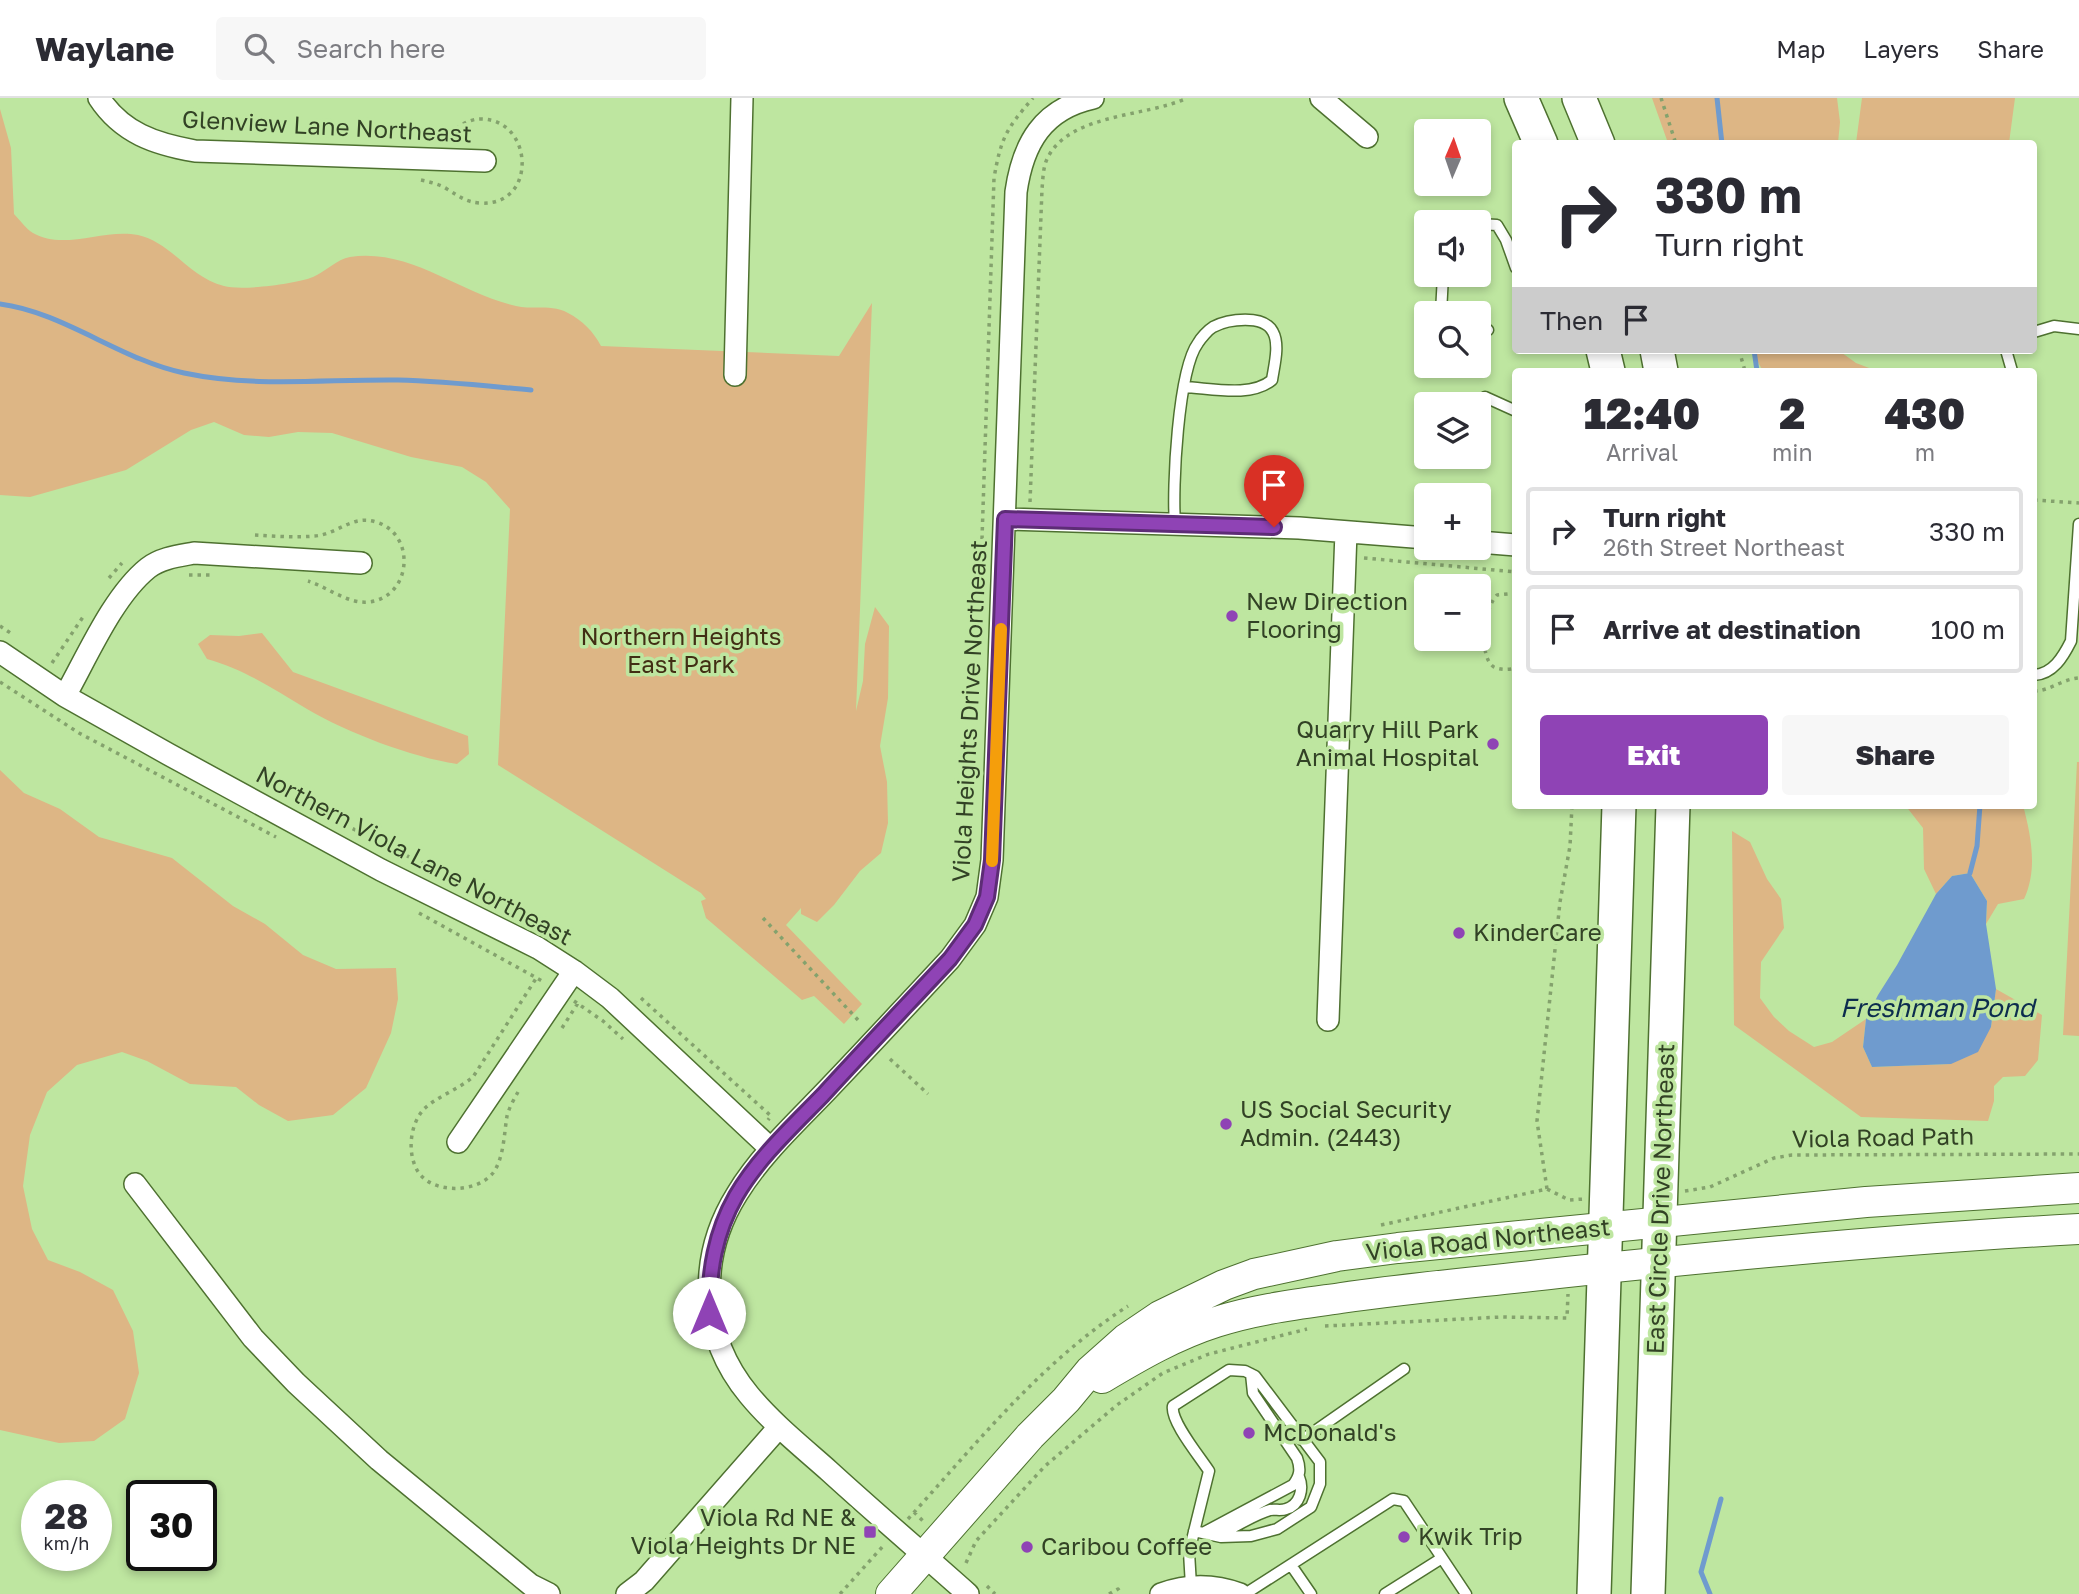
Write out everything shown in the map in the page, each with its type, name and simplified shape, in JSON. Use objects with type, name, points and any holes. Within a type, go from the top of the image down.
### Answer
[{"type":"main road","points":[[1521,98],[1539,140]]},
{"type":"main road","points":[[1579,98],[1596,140]]},
{"type":"main road","points":[[1594,1594],[1619,809]]},
{"type":"main road","name":"East Circle Drive Northeast","points":[[1648,1594],[1674,809]]},
{"type":"main road","name":"Viola Road Northeast","points":[[891,1594],[1030,1436],[1099,1363],[1126,1339],[1160,1315],[1224,1284],[1291,1265],[1386,1250],[1866,1202],[2079,1188]]},
{"type":"main road","name":"Viola Road Northeast","points":[[1066,1400],[1169,1340],[1252,1312],[1373,1293],[1605,1268],[1940,1237],[2079,1228]]},
{"type":"street","name":"Glenview Lane Northeast","points":[[99,98],[116,119],[135,134],[195,151],[485,161]]},
{"type":"street","points":[[735,375],[742,98]]},
{"type":"street","name":"Viola Heights Drive Northeast","points":[[968,1594],[779,1427],[749,1395],[730,1369],[718,1342],[709,1313],[709,1280],[723,1223],[737,1194],[771,1149],[950,959],[975,925],[987,897],[992,860],[1016,192],[1020,166],[1028,144],[1057,113],[1068,106],[1093,98]]},
{"type":"street","points":[[1321,98],[1367,137]]},
{"type":"street","points":[[1005,519],[1175,524],[1414,537]]},
{"type":"street","points":[[1328,1020],[1346,532]]},
{"type":"street","points":[[1491,543],[1512,545]]},
{"type":"street","points":[[65,696],[120,598],[149,568],[170,557],[194,554],[361,563]]},
{"type":"street","name":"Northern Viola Lane Northeast","points":[[0,652],[65,696],[168,754],[382,870],[538,948],[574,971],[610,998],[771,1149]]},
{"type":"street","points":[[458,1142],[574,971]]},
{"type":"street","points":[[135,1184],[253,1338],[296,1383],[379,1460],[531,1585],[549,1594]]},
{"type":"street","points":[[627,1594],[644,1581],[779,1427]]},
{"type":"street","points":[[1161,1594],[1191,1586],[1225,1588],[1243,1594]]},
{"type":"lane","points":[[1491,224],[1497,225],[1512,257]]},
{"type":"lane","points":[[1175,524],[1173,498],[1184,387],[1189,361],[1197,344],[1212,327],[1232,321],[1251,320],[1265,323],[1273,332],[1276,352],[1272,380],[1264,387],[1238,390],[1184,387]]},
{"type":"lane","points":[[2037,331],[2054,326],[2079,328]]},
{"type":"lane","points":[[1491,400],[1512,409]]},
{"type":"lane","points":[[2037,674],[2052,669],[2071,641],[2079,524]]},
{"type":"lane","points":[[1302,1440],[1405,1368]]},
{"type":"lane","points":[[1191,1586],[1188,1552],[1199,1532],[1209,1471],[1171,1413],[1172,1406],[1229,1370],[1251,1374],[1320,1462],[1320,1484],[1311,1507],[1277,1529],[1251,1536],[1216,1536],[1199,1532]]},
{"type":"lane","points":[[1199,1532],[1293,1485],[1299,1477],[1300,1466],[1297,1458],[1253,1392],[1251,1374]]},
{"type":"lane","points":[[1216,1536],[1271,1510],[1285,1510],[1293,1506],[1300,1497],[1303,1485],[1299,1477]]},
{"type":"lane","points":[[1243,1594],[1393,1499],[1399,1498],[1405,1501],[1466,1594]]},
{"type":"lane","points":[[1385,1594],[1442,1558]]},
{"type":"lane","points":[[1291,1565],[1311,1594]]},
{"type":"path","points":[[1030,492],[1042,189],[1048,156],[1062,139],[1082,128],[1114,117],[1171,105],[1187,98]]},
{"type":"path","points":[[1661,98],[1675,140]]},
{"type":"path","points":[[2037,500],[2079,503]]},
{"type":"path","points":[[252,535],[318,536],[355,520],[374,521],[389,527],[401,543],[405,563],[400,583],[384,599],[365,603],[309,581],[297,580]]},
{"type":"path","points":[[1345,556],[1512,572]]},
{"type":"path","points":[[104,585],[124,562]]},
{"type":"path","points":[[186,575],[223,576]]},
{"type":"path","points":[[1512,593],[1497,595],[1490,601],[1485,648],[1487,658],[1494,667],[1512,669]]},
{"type":"path","points":[[52,663],[91,605]]},
{"type":"path","points":[[2037,691],[2068,679],[2079,678]]},
{"type":"path","points":[[1569,1200],[1547,1188],[1537,1121],[1559,902],[1570,846],[1572,809]]},
{"type":"path","points":[[762,918],[858,1020]]},
{"type":"path","points":[[890,1059],[928,1094]]},
{"type":"path","name":"Viola Road Path","points":[[1695,1189],[1710,1187],[1774,1158],[1792,1155],[2079,1154]]},
{"type":"path","points":[[840,1594],[880,1550]]},
{"type":"path","points":[[1108,1594],[1118,1589],[1121,1594]]},
{"type":"green space","points":[[1652,98],[1837,98],[1840,122],[1838,140],[1667,140]]},
{"type":"green space","points":[[1862,98],[2015,98],[2009,140],[1856,140]]},
{"type":"green space","name":"Northern Heights East Park","points":[[0,109],[11,148],[14,214],[30,231],[58,240],[112,234],[138,235],[161,245],[201,276],[224,286],[255,287],[294,282],[313,277],[345,258],[372,256],[415,265],[475,292],[516,306],[562,310],[583,323],[601,346],[839,356],[872,303],[856,711],[863,681],[865,644],[875,607],[889,626],[888,698],[880,746],[887,782],[888,823],[881,853],[860,871],[817,922],[801,914],[801,908],[786,925],[862,1004],[844,1024],[814,996],[802,1000],[706,918],[701,901],[706,899],[701,893],[498,765],[510,509],[486,482],[462,467],[411,457],[332,433],[298,432],[269,437],[244,435],[214,422],[191,430],[126,470],[30,497],[0,495]]},
{"type":"green space","points":[[1753,354],[1844,354],[1869,368],[1761,368]]},
{"type":"green space","points":[[262,633],[293,672],[468,736],[469,754],[457,764],[439,761],[360,735],[323,718],[247,674],[207,659],[198,644],[210,635],[239,636]]},
{"type":"green space","points":[[2079,762],[2079,1036],[2063,1035]]},
{"type":"green space","points":[[0,770],[24,793],[60,809],[99,837],[172,858],[233,906],[265,924],[303,955],[336,969],[396,968],[398,999],[391,1033],[366,1088],[333,1115],[288,1121],[259,1105],[236,1087],[190,1084],[147,1061],[122,1052],[77,1065],[47,1092],[30,1135],[23,1186],[32,1229],[48,1260],[80,1272],[113,1290],[133,1331],[139,1373],[125,1419],[94,1441],[59,1443],[0,1430]]},
{"type":"green space","points":[[1908,809],[2024,809],[2031,840],[2032,864],[2024,899],[1998,904],[1986,924],[1987,901],[1970,873],[1952,876],[1936,894],[1924,869],[1923,828]]},
{"type":"green space","points":[[1732,831],[1750,842],[1767,879],[1781,899],[1784,928],[1761,962],[1760,998],[1789,1031],[1814,1047],[1832,1042],[1866,1019],[1863,1047],[1872,1067],[1950,1064],[1991,1027],[1996,989],[2042,1015],[2038,1060],[2025,1076],[2003,1077],[1994,1086],[1994,1101],[1988,1121],[1861,1117],[1734,1025]]},
{"type":"water","name":"Freshman Pond","points":[[1970,873],[1987,901],[1986,924],[1996,989],[1991,1027],[1978,1052],[1951,1064],[1872,1067],[1863,1047],[1866,1019],[1878,995],[1936,894],[1952,876]]},
{"type":"waterway","points":[[1717,98],[1722,140]]},
{"type":"waterway","points":[[0,304],[46,316],[161,367],[211,378],[264,382],[415,381],[531,390]]},
{"type":"waterway","points":[[1755,354],[1757,368]]},
{"type":"waterway","points":[[1970,873],[1977,846],[1980,809]]},
{"type":"waterway","points":[[1710,1594],[1701,1572],[1721,1499]]},
{"type":"slow traffic","points":[[992,861],[1001,629]]},
{"type":"place","name":"New Direction Flooring","points":[[1232,616]]},
{"type":"place","name":"Quarry Hill Park Animal Hospital","points":[[1493,744]]},
{"type":"place","name":"KinderCare","points":[[1459,933]]},
{"type":"place","name":"US Social Security Admin. (2443)","points":[[1226,1124]]},
{"type":"place","name":"McDonald's","points":[[1249,1433]]},
{"type":"place","name":"Viola Rd NE & Viola Heights Dr NE","points":[[870,1532]]},
{"type":"place","name":"Kwik Trip","points":[[1404,1537]]},
{"type":"place","name":"Caribou Coffee","points":[[1027,1547]]},
{"type":"route","points":[[709,1313],[709,1280],[714,1251],[723,1223],[737,1194],[771,1149],[950,959],[975,925],[987,897],[992,860],[1005,519],[1274,527]]}]
